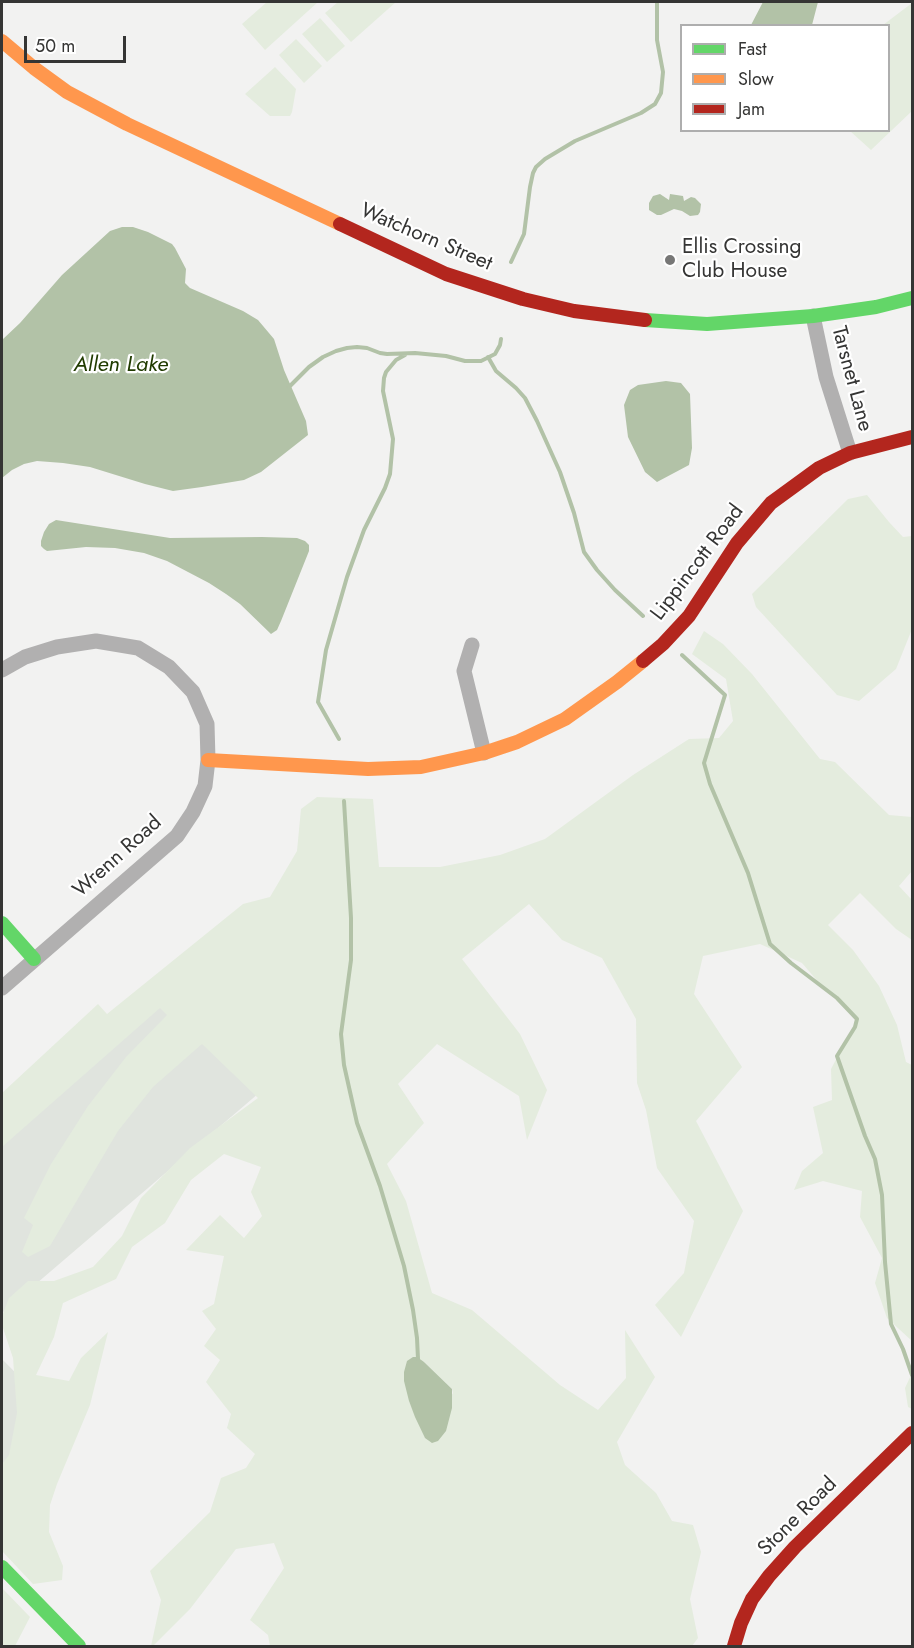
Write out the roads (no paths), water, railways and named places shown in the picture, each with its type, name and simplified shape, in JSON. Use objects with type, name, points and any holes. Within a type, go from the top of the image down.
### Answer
[{"type":"street","name":"Watchorn Street","points":[[2,41],[68,92],[127,124],[446,274],[523,300],[636,320],[707,324],[813,316],[876,308],[912,298]]},
{"type":"street","name":"Tarsnet Lane","points":[[813,316],[826,377],[850,453]]},
{"type":"street","name":"Lippincott Road","points":[[208,759],[368,769],[421,767],[484,753],[518,742],[565,719],[617,682],[663,644],[689,616],[737,543],[771,503],[794,485],[819,468],[850,453],[912,437]]},
{"type":"street","name":"Wrenn Road","points":[[2,670],[25,657],[57,647],[96,641],[138,648],[169,667],[193,692],[207,724],[208,759],[205,786],[194,812],[177,836],[2,988]]},
{"type":"street","points":[[472,645],[464,671],[484,753]]},
{"type":"street","points":[[2,922],[34,959]]},
{"type":"street","name":"Stone Road","points":[[734,1647],[741,1623],[752,1599],[769,1576],[795,1547],[912,1433]]},
{"type":"street","points":[[2,1566],[79,1647]]},
{"type":"water","points":[[763,2],[818,2],[812,24],[752,24]]},
{"type":"water","points":[[660,194],[669,200],[670,194],[683,196],[684,201],[691,197],[695,198],[701,204],[700,212],[698,215],[690,216],[674,209],[657,215],[649,210],[649,203],[653,196]]},
{"type":"water","name":"Allen Lake","points":[[122,227],[133,227],[148,232],[172,244],[186,269],[185,283],[190,288],[258,320],[274,339],[284,370],[306,421],[308,435],[261,472],[244,480],[173,491],[90,467],[37,461],[24,464],[2,478],[2,340],[62,275],[110,231]]},
{"type":"water","points":[[666,381],[681,383],[690,394],[692,448],[689,465],[657,482],[645,472],[628,437],[624,405],[630,390],[638,385]]},
{"type":"water","points":[[56,520],[170,538],[297,538],[309,545],[309,551],[277,630],[271,634],[240,604],[226,594],[167,561],[144,553],[115,548],[86,547],[47,551],[41,546],[41,541],[49,524]]},
{"type":"water","points":[[413,1357],[424,1362],[452,1389],[452,1408],[446,1431],[438,1441],[432,1443],[425,1438],[415,1417],[404,1381],[407,1361]]},
{"type":"waterway","points":[[511,262],[524,234],[530,187],[536,167],[575,141],[641,113],[655,104],[661,93],[663,72],[657,40],[657,2]]},
{"type":"waterway","points":[[289,387],[323,357],[347,348],[367,348],[387,354],[415,353],[446,356],[465,361],[481,361],[495,354],[501,339]]},
{"type":"waterway","points":[[339,739],[318,702],[326,650],[347,577],[364,530],[390,474],[393,439],[383,391],[384,378],[396,360],[405,355]]},
{"type":"waterway","points":[[488,357],[496,371],[525,398],[537,421],[560,472],[584,552],[615,590],[643,616]]},
{"type":"waterway","points":[[682,655],[725,695],[704,763],[710,784],[748,873],[770,944],[837,998],[857,1019],[855,1027],[837,1056],[875,1159],[882,1195],[891,1324],[912,1375]]},
{"type":"waterway","points":[[344,801],[351,918],[351,960],[341,1034],[344,1065],[357,1123],[380,1186],[404,1266],[413,1310],[418,1359]]},
{"type":"place","name":"Ellis Crossing Club House","points":[[670,260]]}]
